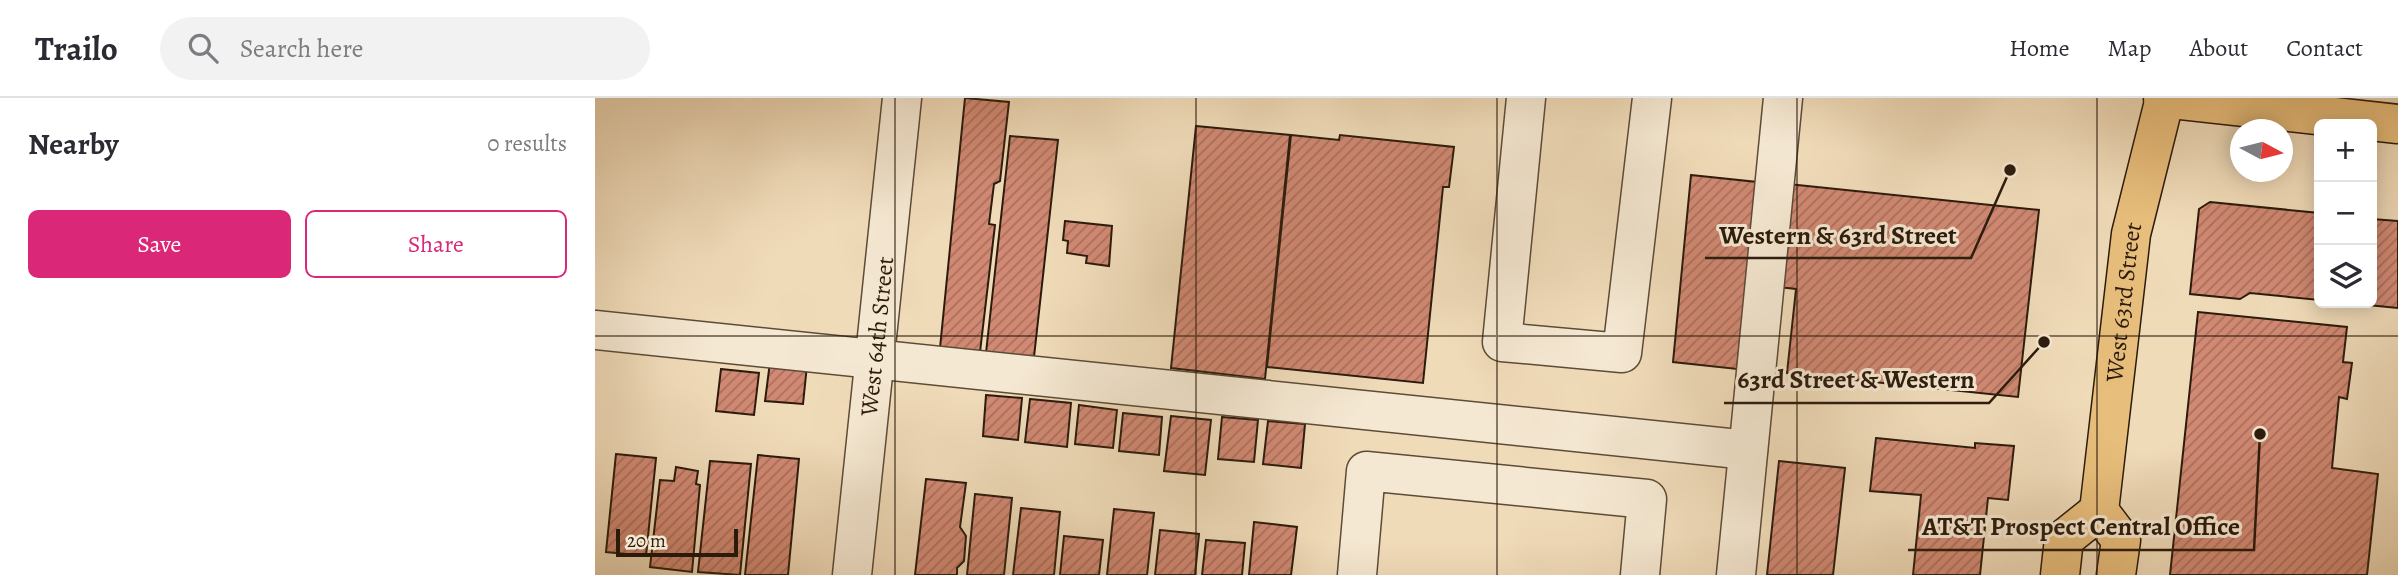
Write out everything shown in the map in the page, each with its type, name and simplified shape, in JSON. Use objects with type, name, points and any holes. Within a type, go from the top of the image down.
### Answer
[{"type":"main road","points":[[2164,98],[2398,124]]},
{"type":"main road","name":"West 63rd Street","points":[[2099,512],[2131,234],[2164,98]]},
{"type":"main road","points":[[2060,575],[2064,539],[2099,512],[2121,540],[2116,575]]},
{"type":"street","name":"West 64th Street","points":[[852,575],[902,98]]},
{"type":"street","points":[[1526,98],[1502,342],[1622,353],[1652,98]]},
{"type":"street","points":[[1736,575],[1783,98]]},
{"type":"street","points":[[595,330],[1748,450]]},
{"type":"street","points":[[1357,575],[1366,471],[1647,499],[1640,575]]},
{"type":"building","points":[[965,98],[1009,102],[1000,181],[994,184],[989,224],[995,225],[980,352],[940,348]]},
{"type":"building","points":[[1196,126],[1290,135],[1265,379],[1171,368]]},
{"type":"building","points":[[1291,135],[1339,140],[1340,135],[1454,147],[1449,187],[1443,187],[1423,383],[1267,367]]},
{"type":"building","points":[[1010,136],[1058,140],[1034,357],[986,353]]},
{"type":"building","points":[[1691,175],[1757,182],[1737,369],[1673,362]]},
{"type":"building","points":[[1788,184],[2039,210],[2018,397],[1787,373],[1796,289],[1777,287]]},
{"type":"building","points":[[2210,202],[2314,212],[2314,299],[2250,293],[2240,299],[2190,294],[2199,209]]},
{"type":"building","points":[[2377,219],[2398,221],[2398,308],[2377,306]]},
{"type":"building","points":[[1065,221],[1112,226],[1109,266],[1086,263],[1087,256],[1067,253],[1068,241],[1063,240]]},
{"type":"building","points":[[2198,312],[2347,327],[2343,362],[2352,363],[2347,399],[2339,397],[2332,468],[2378,474],[2367,575],[2170,575]]},
{"type":"building","points":[[770,362],[807,365],[803,404],[765,401]]},
{"type":"building","points":[[721,369],[759,373],[754,415],[716,411]]},
{"type":"building","points":[[986,395],[1022,398],[1018,440],[983,436]]},
{"type":"building","points":[[1030,399],[1071,403],[1067,447],[1025,442]]},
{"type":"building","points":[[1079,405],[1117,410],[1113,448],[1075,444]]},
{"type":"building","points":[[1123,413],[1162,417],[1159,455],[1119,451]]},
{"type":"building","points":[[1171,416],[1211,420],[1205,475],[1164,471]]},
{"type":"building","points":[[1222,417],[1258,420],[1254,462],[1218,459]]},
{"type":"building","points":[[1268,421],[1305,424],[1301,468],[1263,464]]},
{"type":"building","points":[[1876,438],[1975,448],[1975,443],[2014,446],[2008,500],[1988,498],[1980,575],[1913,575],[1921,495],[1870,491]]},
{"type":"building","points":[[616,454],[656,458],[646,556],[606,552]]},
{"type":"building","points":[[758,455],[799,459],[788,575],[745,575]]},
{"type":"building","points":[[710,461],[751,464],[740,575],[698,572]]},
{"type":"building","points":[[1779,461],[1845,468],[1833,575],[1767,575]]},
{"type":"building","points":[[676,467],[698,471],[696,484],[700,485],[692,572],[650,567],[660,480],[674,481]]},
{"type":"building","points":[[926,479],[966,483],[960,527],[966,536],[964,561],[957,568],[957,575],[915,575]]},
{"type":"building","points":[[975,494],[1012,498],[1004,575],[967,575]]},
{"type":"building","points":[[1021,508],[1060,512],[1054,575],[1013,575]]},
{"type":"building","points":[[1114,509],[1154,513],[1147,575],[1107,575]]},
{"type":"building","points":[[1254,522],[1297,527],[1291,575],[1249,575]]},
{"type":"building","points":[[1160,530],[1199,534],[1195,575],[1155,575]]},
{"type":"building","points":[[1064,536],[1103,540],[1099,575],[1060,575]]},
{"type":"building","points":[[1206,540],[1245,543],[1242,575],[1202,575]]},
{"type":"place","name":"Western & 63rd Street","points":[[2010,170]]},
{"type":"place","name":"63rd Street & Western","points":[[2044,342]]},
{"type":"place","name":"AT&T Prospect Central Office","points":[[2260,434]]}]
